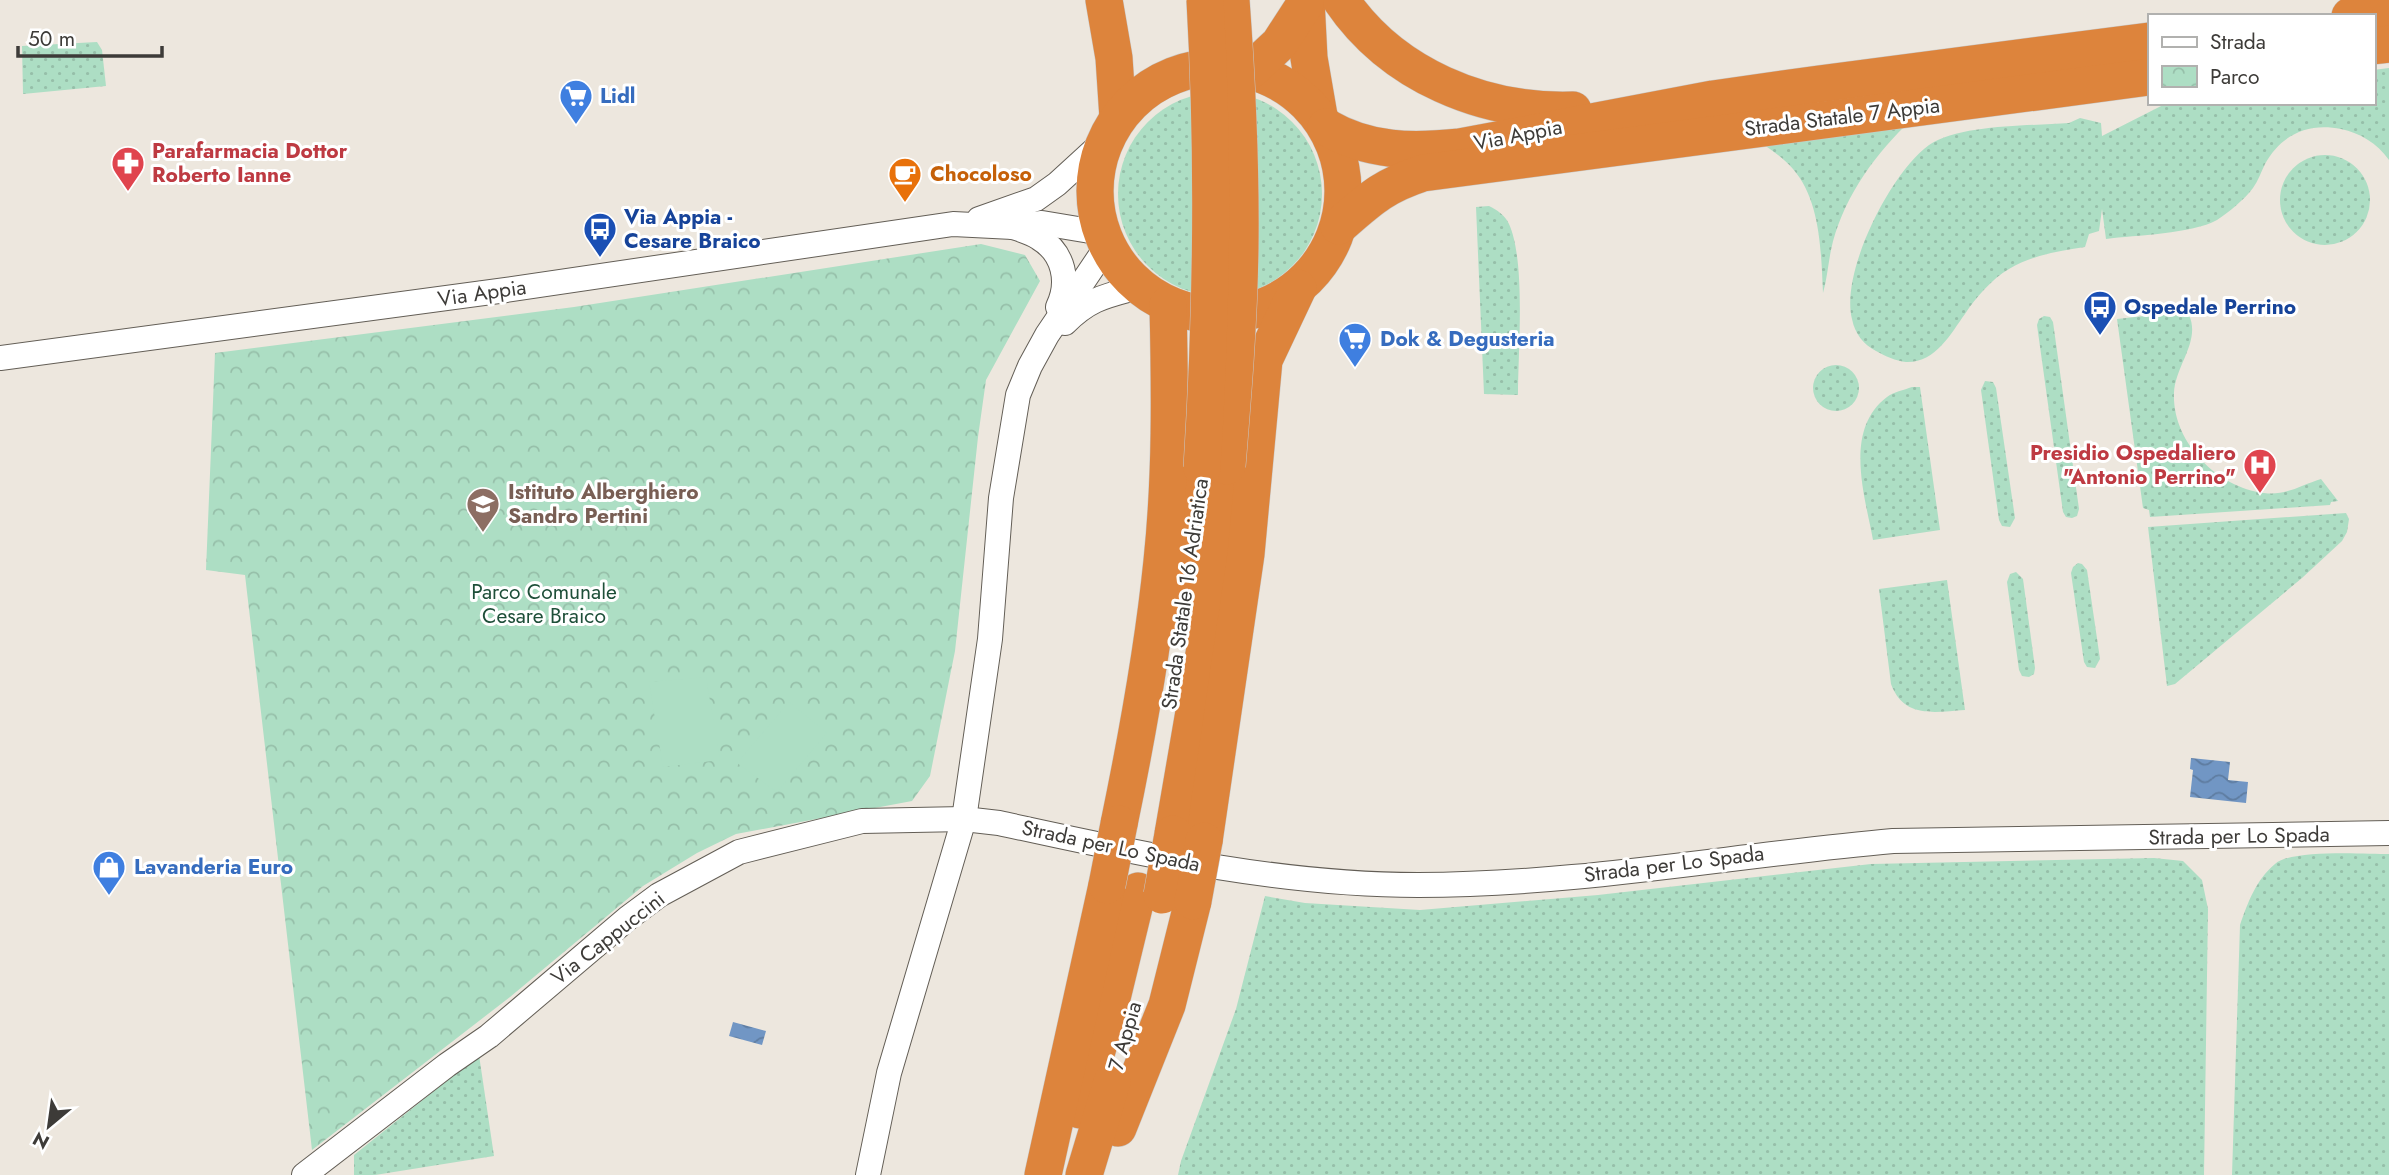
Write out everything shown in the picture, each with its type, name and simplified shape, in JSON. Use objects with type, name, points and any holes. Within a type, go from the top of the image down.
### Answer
[{"type":"highway","points":[[1104,0],[1114,58],[1111,130],[1095,181],[1094,202],[1104,239],[1121,268],[1154,296],[1201,314],[1235,315],[1268,306],[1298,288],[1315,272],[1329,250],[1339,226],[1344,192],[1340,158],[1322,122],[1309,58],[1317,1]]},
{"type":"highway","name":"Strada Statale 16 Adriatica","points":[[1062,1175],[1112,998],[1150,893],[1205,648],[1214,467],[1207,386],[1212,173],[1205,0]]},
{"type":"highway","name":"Strada Statale 16 Adriatica","points":[[1214,467],[1234,386],[1240,248],[1240,173],[1231,0]]},
{"type":"highway","points":[[1251,70],[1279,44],[1317,1]]},
{"type":"highway","points":[[1317,1],[1399,60],[1437,82],[1483,100],[1552,111],[1713,99]]},
{"type":"highway","points":[[2366,14],[2389,11]]},
{"type":"highway","name":"Strada Statale 7 Appia","points":[[1713,99],[2148,41]]},
{"type":"highway","points":[[1111,130],[1138,96],[1163,80],[1181,73],[1221,66],[1251,70],[1288,87],[1322,122]]},
{"type":"highway","name":"Strada Statale 7 Appia","points":[[1339,226],[1377,193],[1411,177],[1460,167],[2148,77]]},
{"type":"highway","name":"Via Appia","points":[[1322,122],[1340,135],[1367,145],[1392,150],[1426,151],[1460,147],[1713,99]]},
{"type":"highway","points":[[1043,1175],[1150,893],[1162,833],[1246,554],[1264,360],[1298,288]]},
{"type":"highway","points":[[1154,296],[1170,405],[1162,560],[1143,705],[1162,833]]},
{"type":"highway","points":[[1102,1175],[1167,1005],[1150,893]]},
{"type":"highway","name":"7 Appia","points":[[1084,1175],[1133,1007],[1150,893]]},
{"type":"street","name":"Via Appia","points":[[0,358],[493,292],[963,223],[992,216],[1036,199],[1057,184],[1111,130]]},
{"type":"street","name":"Via Appia","points":[[963,223],[1013,227],[1042,223],[1069,226],[1104,239]]},
{"type":"street","points":[[1013,227],[1039,237],[1049,246],[1060,261],[1066,278],[1062,298],[1047,335]]},
{"type":"street","points":[[868,1175],[889,1073],[964,819],[990,639],[1001,498],[1018,395],[1047,335],[1104,239]]},
{"type":"street","points":[[1047,335],[1060,328],[1082,306],[1109,295],[1154,296]]},
{"type":"street","name":"Strada per Lo Spada","points":[[964,819],[999,823],[1236,872],[1416,885],[1507,882],[1573,876],[1893,841],[2389,833]]},
{"type":"street","name":"Via Cappuccini","points":[[304,1175],[489,1035],[659,895],[739,852],[773,843],[862,821],[964,819]]},
{"type":"green space","points":[[97,42],[102,50],[106,86],[23,94],[22,46]]},
{"type":"green space","points":[[2389,68],[2389,160],[2374,144],[2355,133],[2329,127],[2307,129],[2287,138],[2279,145],[2250,192],[2226,214],[2206,225],[2179,231],[2106,239],[2102,209],[2099,231],[2089,234],[2085,247],[2037,257],[2003,273],[1979,295],[1941,346],[1926,358],[1898,361],[1867,345],[1855,329],[1850,299],[1861,250],[1872,224],[1899,177],[1914,158],[1942,138],[1977,130],[2069,123],[2080,118],[2101,123],[2102,136],[2163,105],[2375,105],[2375,70]]},
{"type":"green space","points":[[1220,92],[1259,100],[1277,109],[1292,122],[1305,137],[1314,155],[1322,194],[1314,233],[1305,251],[1292,266],[1277,279],[1259,288],[1220,296],[1181,288],[1163,279],[1148,266],[1135,251],[1126,233],[1118,194],[1126,155],[1135,137],[1148,122],[1163,109],[1181,100]]},
{"type":"green space","points":[[1905,126],[1869,167],[1842,215],[1831,250],[1823,293],[1818,228],[1809,196],[1789,165],[1760,142]]},
{"type":"green space","points":[[2325,155],[2342,158],[2357,168],[2367,183],[2370,200],[2367,217],[2357,232],[2342,242],[2325,245],[2308,242],[2293,232],[2283,217],[2280,200],[2283,183],[2293,168],[2308,158]]},
{"type":"green space","points":[[1489,206],[1500,213],[1509,224],[1518,261],[1518,395],[1484,394],[1476,207]]},
{"type":"green space","name":"Parco Comunale Cesare Braico","points":[[981,244],[1025,255],[1040,281],[986,380],[955,651],[930,776],[912,801],[736,834],[697,853],[643,886],[510,997],[312,1150],[245,575],[206,570],[215,353],[574,307]]},
{"type":"green space","points":[[2180,312],[2189,315],[2192,334],[2175,383],[2175,411],[2189,445],[2214,472],[2247,489],[2272,494],[2321,479],[2338,501],[2331,502],[2330,505],[2150,517],[2149,510],[2143,508],[2117,319]]},
{"type":"green space","points":[[2050,317],[2053,322],[2079,509],[2077,516],[2072,518],[2066,517],[2063,512],[2037,325],[2039,319]]},
{"type":"green space","points":[[1836,365],[1852,372],[1859,388],[1852,404],[1836,411],[1820,404],[1813,388],[1820,372]]},
{"type":"green space","points":[[1985,381],[1993,382],[1996,388],[2015,518],[2010,527],[2002,526],[1999,520],[1981,390]]},
{"type":"green space","points":[[1912,387],[1920,387],[1940,530],[1873,540],[1860,464],[1865,427],[1873,411],[1887,397]]},
{"type":"green space","points":[[2346,513],[2349,519],[2342,541],[2175,684],[2167,686],[2148,527]]},
{"type":"green space","points":[[2078,563],[2087,570],[2100,659],[2095,668],[2087,667],[2084,662],[2071,573]]},
{"type":"green space","points":[[2016,572],[2023,579],[2035,668],[2034,674],[2029,677],[2022,676],[2019,670],[2007,582],[2010,574]]},
{"type":"green space","points":[[1947,580],[1965,710],[1922,711],[1904,703],[1891,684],[1879,589]]},
{"type":"green space","points":[[706,677],[720,760],[663,767],[649,682]]},
{"type":"green space","points":[[789,702],[827,733],[777,792],[737,763]]},
{"type":"green space","points":[[2329,853],[2389,854],[2389,1175],[2232,1175],[2240,925],[2253,892],[2268,870],[2284,859]]},
{"type":"green space","points":[[2154,858],[2183,861],[2202,880],[2208,909],[2204,1175],[1178,1175],[1236,1009],[1265,896],[1305,903],[1420,910],[1598,895],[1871,864]]},
{"type":"green space","points":[[479,1055],[494,1156],[375,1175],[354,1175],[354,1155]]},
{"type":"water","points":[[2191,758],[2230,762],[2228,780],[2248,782],[2246,803],[2190,797],[2193,770],[2190,769]]},
{"type":"water","points":[[733,1022],[766,1031],[762,1045],[729,1036]]},
{"type":"place","name":"Lidl","points":[[576,126]]},
{"type":"place","name":"Parafarmacia Dottor Roberto Ianne","points":[[128,193]]},
{"type":"place","name":"Chocoloso","points":[[905,204]]},
{"type":"place","name":"Via Appia - Cesare Braico","points":[[600,259]]},
{"type":"place","name":"Ospedale Perrino","points":[[2100,337]]},
{"type":"place","name":"Dok & Degusteria","points":[[1355,369]]},
{"type":"place","name":"Presidio Ospedaliero \"Antonio Perrino\"","points":[[2260,495]]},
{"type":"place","name":"Istituto Alberghiero Sandro Pertini","points":[[483,534]]},
{"type":"place","name":"Lavanderia Euro","points":[[109,897]]}]
